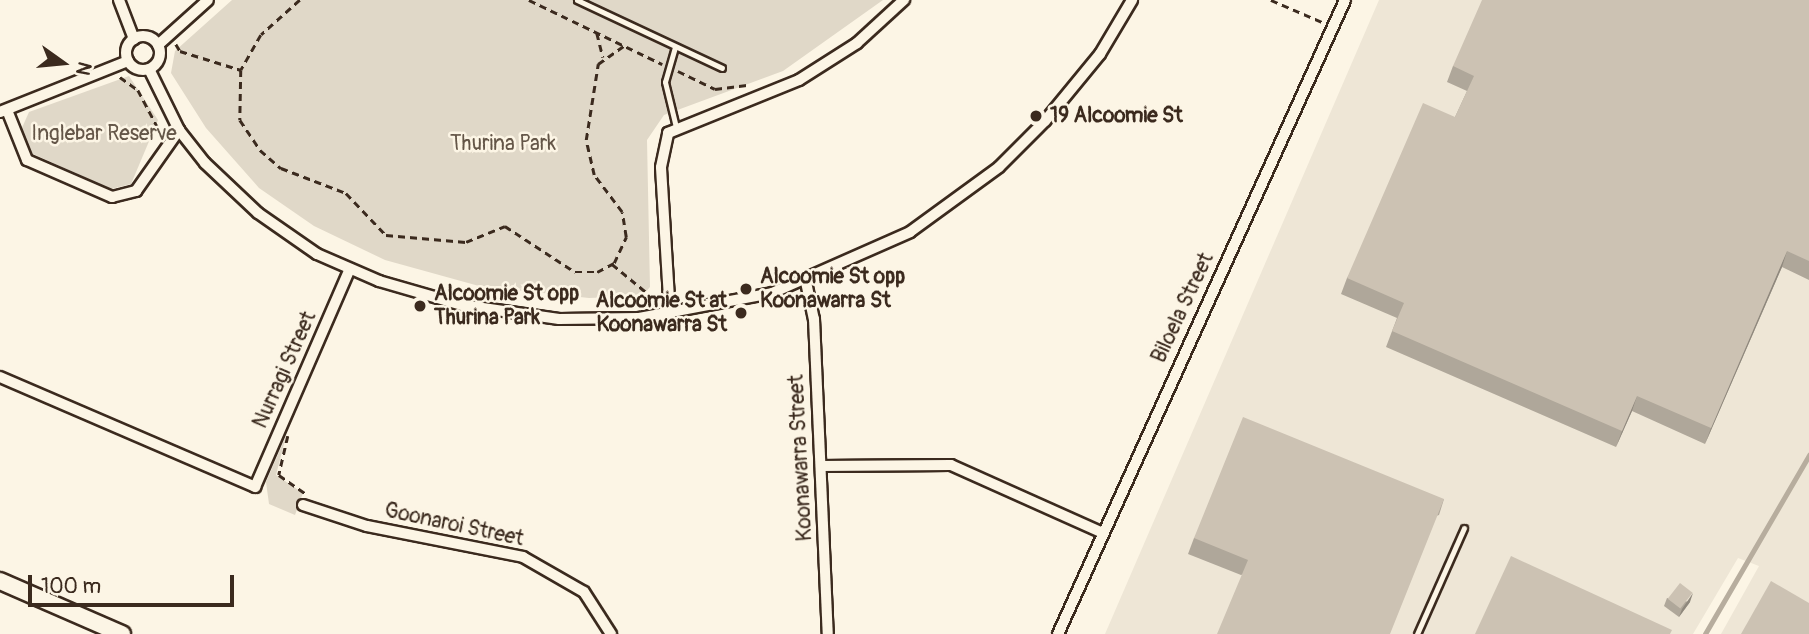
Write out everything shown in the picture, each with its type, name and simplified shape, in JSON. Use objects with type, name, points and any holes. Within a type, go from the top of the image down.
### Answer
[{"type":"main road","points":[[0,582],[121,634]]},
{"type":"street","points":[[119,0],[134,39],[128,61]]},
{"type":"street","points":[[158,45],[208,0]]},
{"type":"street","points":[[670,315],[660,154],[676,127],[736,110],[799,80],[857,43],[904,0]]},
{"type":"street","points":[[179,130],[136,191],[112,197],[32,164],[4,111],[128,61],[149,69],[179,130],[258,213],[350,269],[416,293],[509,313],[559,318],[670,315],[806,282],[909,232],[999,167],[1080,80],[1132,0]]},
{"type":"street","name":"Biloela Street","points":[[1058,634],[1101,532],[1345,0]]},
{"type":"street","points":[[134,39],[148,36],[158,45],[160,59],[149,69]]},
{"type":"street","name":"Nurragi Street","points":[[0,377],[255,487],[350,269]]},
{"type":"street","name":"Koonawarra Street","points":[[806,282],[814,319],[828,634]]},
{"type":"street","points":[[821,466],[951,465],[1101,532]]},
{"type":"street","name":"Goonaroi Street","points":[[308,507],[523,557],[584,592],[611,634]]},
{"type":"lane","points":[[577,0],[722,68]]},
{"type":"lane","points":[[676,47],[667,66],[666,97],[676,127]]},
{"type":"lane","points":[[1417,634],[1464,528]]},
{"type":"path","points":[[300,0],[261,35],[241,70],[240,120],[260,150],[281,168],[346,192],[386,235],[466,242],[505,226],[575,272],[612,264]]},
{"type":"path","points":[[529,0],[715,89],[747,85]]},
{"type":"path","points":[[1271,0],[1322,22]]},
{"type":"path","points":[[597,33],[603,58],[586,139],[594,175],[625,223],[612,264]]},
{"type":"path","points":[[175,43],[180,51],[241,70]]},
{"type":"path","points":[[603,58],[624,46]]},
{"type":"path","points":[[120,77],[138,90],[158,128]]},
{"type":"path","points":[[612,264],[652,297]]},
{"type":"path","points":[[279,432],[292,437],[281,480],[316,498],[308,507]]},
{"type":"shaded area","points":[[1379,0],[1809,0],[1809,634],[1721,634],[1759,566],[1738,558],[1693,634],[1105,634]]},
{"type":"green space","name":"Thurina Park","points":[[232,0],[883,0],[783,71],[664,115],[647,140],[650,287],[642,296],[589,298],[479,286],[385,260],[314,226],[259,188],[206,128],[171,73],[175,51]]},
{"type":"green space","name":"Inglebar Reserve","points":[[129,76],[158,120],[131,184],[111,189],[31,153],[21,130],[29,112]]},
{"type":"green space","points":[[286,436],[276,475],[303,493],[295,515],[269,504],[266,482]]},
{"type":"building","points":[[1482,0],[1809,0],[1809,261],[1787,251],[1711,428],[1637,396],[1622,431],[1392,331],[1404,303],[1347,278],[1423,103],[1455,117],[1474,76],[1453,66]]},
{"type":"building","points":[[1243,417],[1444,499],[1390,634],[1217,634],[1248,560],[1194,538]]},
{"type":"building","points":[[1511,556],[1672,630],[1670,634],[1475,634]]},
{"type":"building","points":[[1771,581],[1809,603],[1809,634],[1741,634]]},
{"type":"building","points":[[1680,583],[1693,593],[1680,609],[1668,599]]},
{"type":"waterway","points":[[1705,634],[1809,455]]},
{"type":"place","name":"19 Alcoomie St","points":[[1036,116]]},
{"type":"place","name":"Alcoomie St opp Koonawarra St","points":[[746,289]]},
{"type":"place","name":"Alcoomie St opp Thurina Park","points":[[420,306]]},
{"type":"place","name":"Alcoomie St at Koonawarra St","points":[[741,313]]}]
